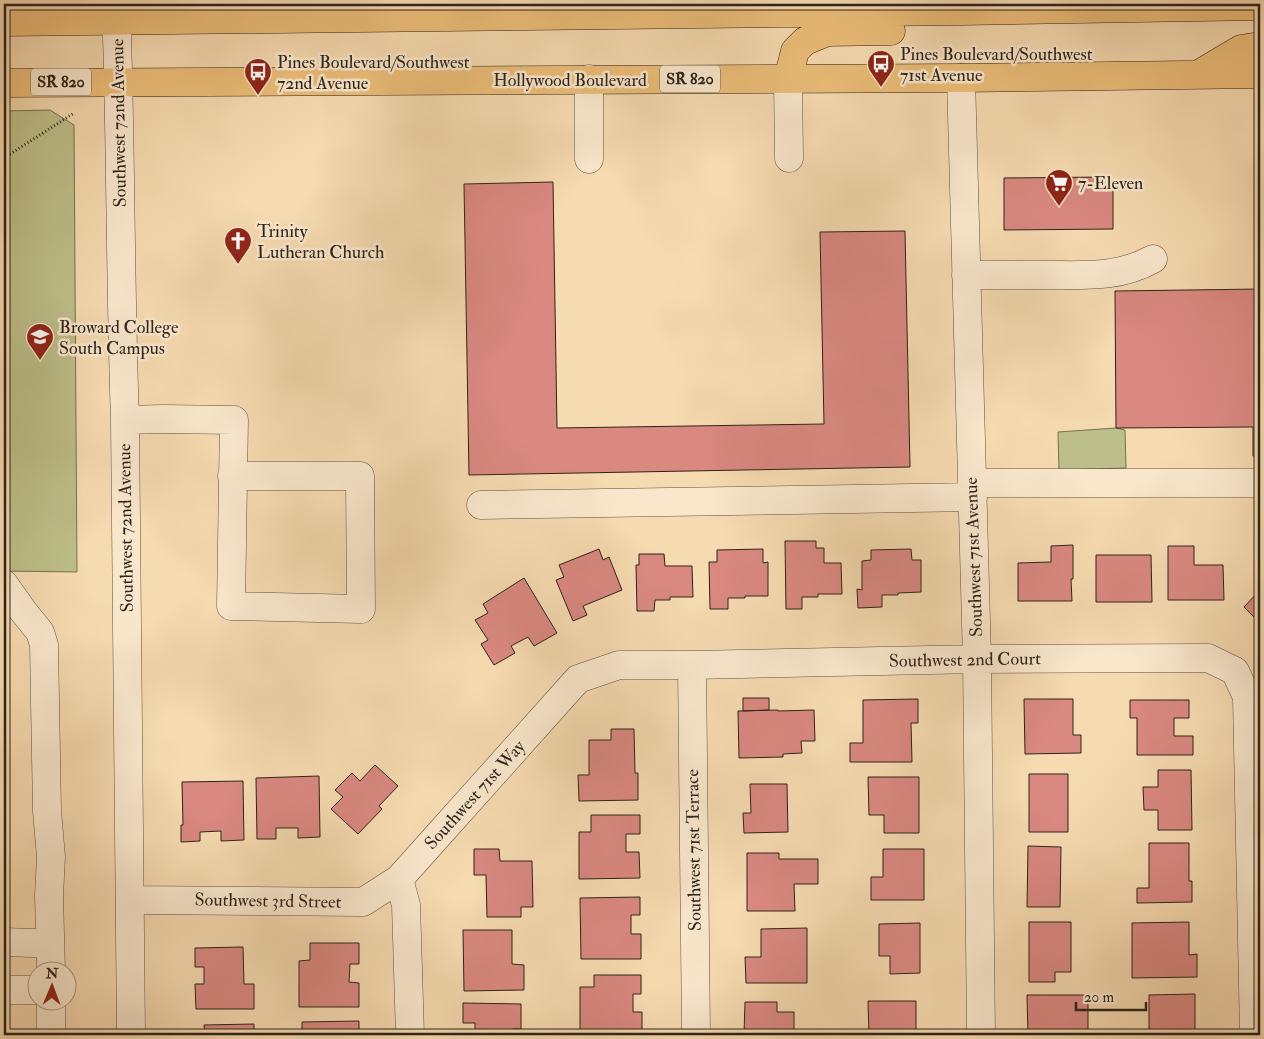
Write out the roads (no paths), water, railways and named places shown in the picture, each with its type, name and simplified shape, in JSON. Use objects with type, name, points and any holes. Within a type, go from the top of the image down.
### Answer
[{"type":"highway","points":[[4,22],[116,12],[1014,10],[1260,6]]},
{"type":"highway","points":[[788,79],[795,51],[805,41],[828,32],[1002,30],[1014,10]]},
{"type":"highway","points":[[1198,75],[1241,49],[1260,46]]},
{"type":"highway","name":"Hollywood Boulevard","points":[[119,82],[961,78],[1260,74]]},
{"type":"highway","name":"SR 820","points":[[4,83],[119,82]]},
{"type":"street","name":"Southwest 72nd Avenue","points":[[116,12],[125,420],[131,1035]]},
{"type":"street","name":"Southwest 71st Avenue","points":[[961,78],[977,659],[982,1035]]},
{"type":"street","points":[[788,79],[789,158]]},
{"type":"street","points":[[588,80],[589,159]]},
{"type":"street","points":[[966,275],[1103,275],[1142,266],[1153,259]]},
{"type":"street","points":[[125,420],[234,420],[232,476],[231,606],[361,609],[360,476],[232,476]]},
{"type":"street","points":[[481,505],[1260,483]]},
{"type":"street","points":[[4,584],[13,608],[40,632],[44,645],[47,811],[51,857],[49,896],[50,962]]},
{"type":"street","name":"Southwest 2nd Court","points":[[692,665],[977,659],[1208,658],[1235,671],[1247,697],[1254,1035]]},
{"type":"street","name":"Southwest 71st Way","points":[[399,879],[578,679],[619,665],[692,665]]},
{"type":"street","name":"Southwest 71st Terrace","points":[[692,665],[696,1035]]},
{"type":"street","points":[[399,879],[406,905],[410,1035]]},
{"type":"street","name":"Southwest 3rd Street","points":[[130,900],[363,902],[399,879]]},
{"type":"street","points":[[4,942],[50,942]]},
{"type":"street","points":[[4,990],[28,990]]},
{"type":"street","points":[[51,1012],[51,1035]]},
{"type":"place","name":"Pines Boulevard/Southwest 71st Avenue","points":[[881,88]]},
{"type":"place","name":"Pines Boulevard/Southwest 72nd Avenue","points":[[258,96]]},
{"type":"place","name":"7-Eleven","points":[[1059,207]]},
{"type":"place","name":"Trinity Lutheran Church","points":[[238,265]]},
{"type":"place","name":"Broward College South Campus","points":[[40,361]]}]
